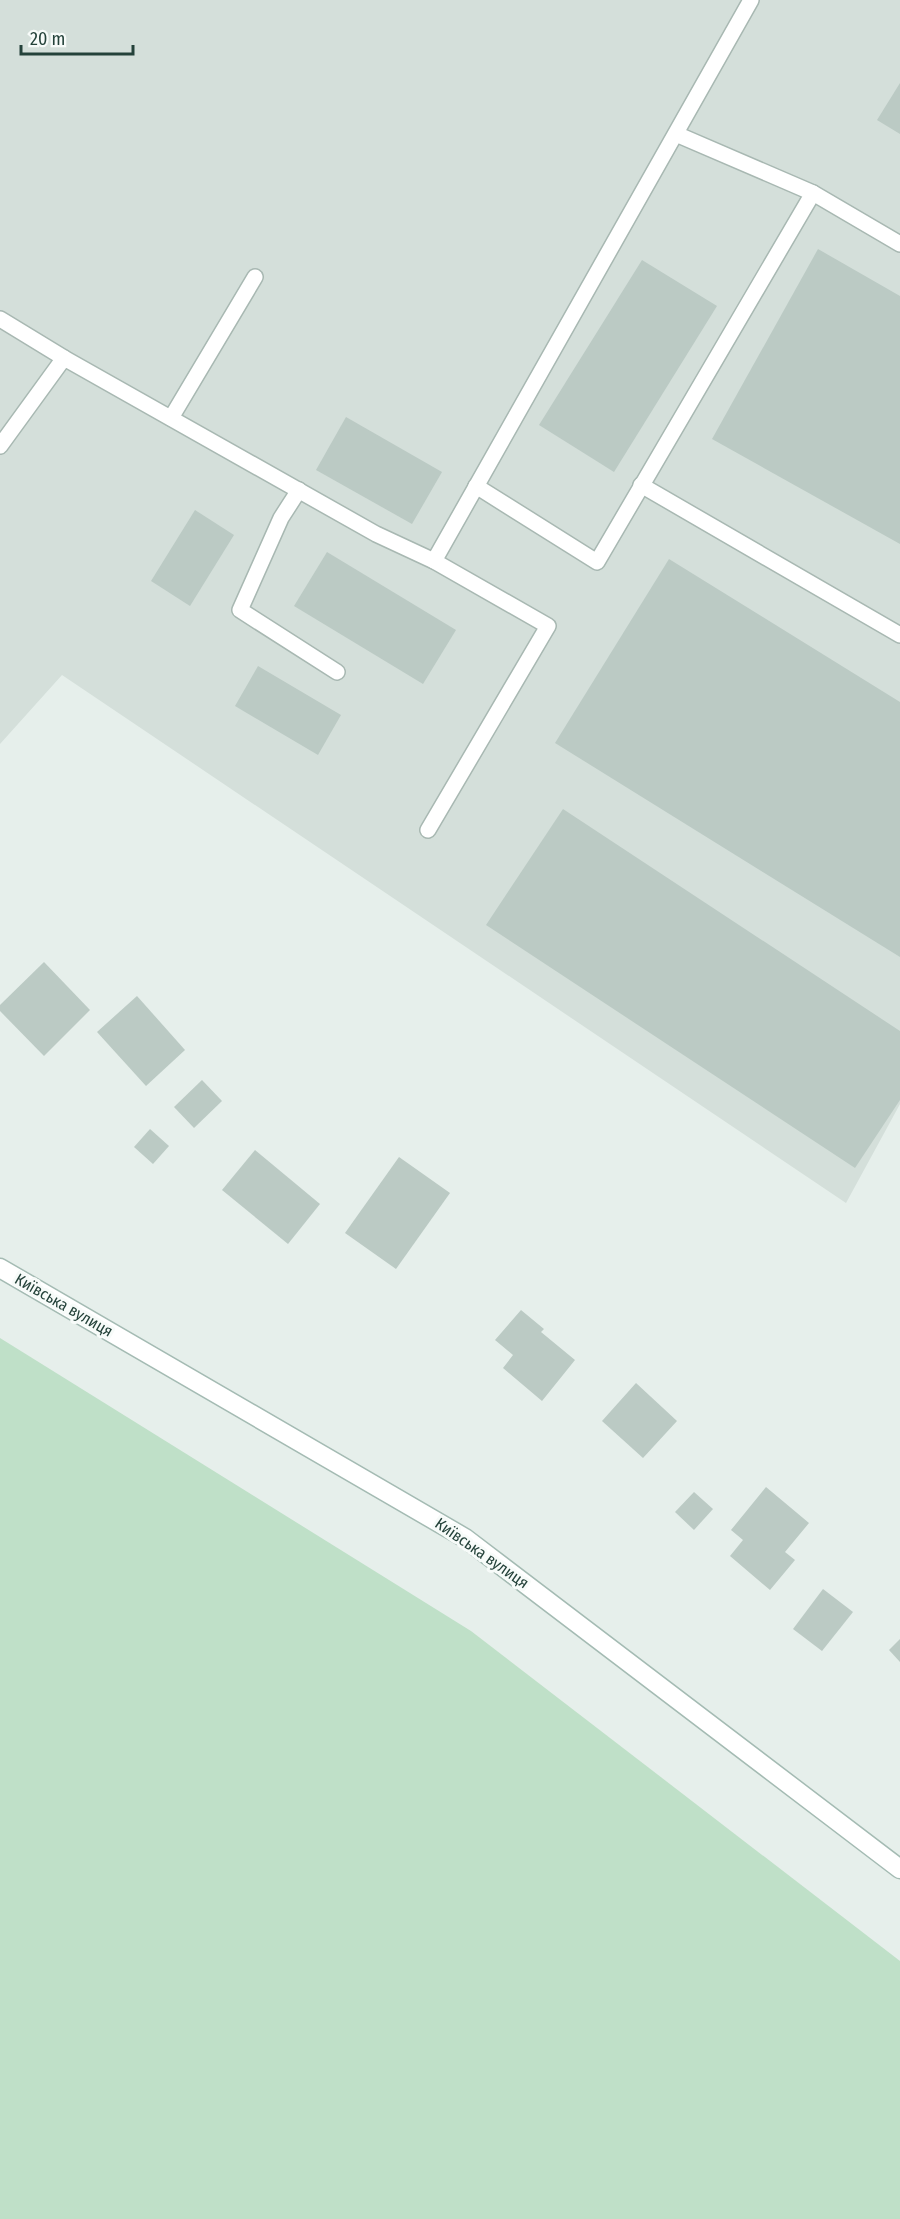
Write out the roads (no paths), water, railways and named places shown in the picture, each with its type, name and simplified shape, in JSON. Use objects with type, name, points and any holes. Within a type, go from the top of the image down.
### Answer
[{"type":"main road","name":"Київська вулиця","points":[[0,1268],[465,1538],[900,1869]]},
{"type":"lane","points":[[434,561],[751,0]]},
{"type":"lane","points":[[676,134],[813,192],[900,244]]},
{"type":"lane","points":[[476,486],[597,562],[813,192]]},
{"type":"lane","points":[[171,418],[255,278]]},
{"type":"lane","points":[[0,319],[64,358],[376,534],[434,561],[548,626],[428,830]]},
{"type":"lane","points":[[0,447],[64,358]]},
{"type":"lane","points":[[641,485],[900,635]]},
{"type":"lane","points":[[300,490],[281,518],[240,610],[337,672]]}]
